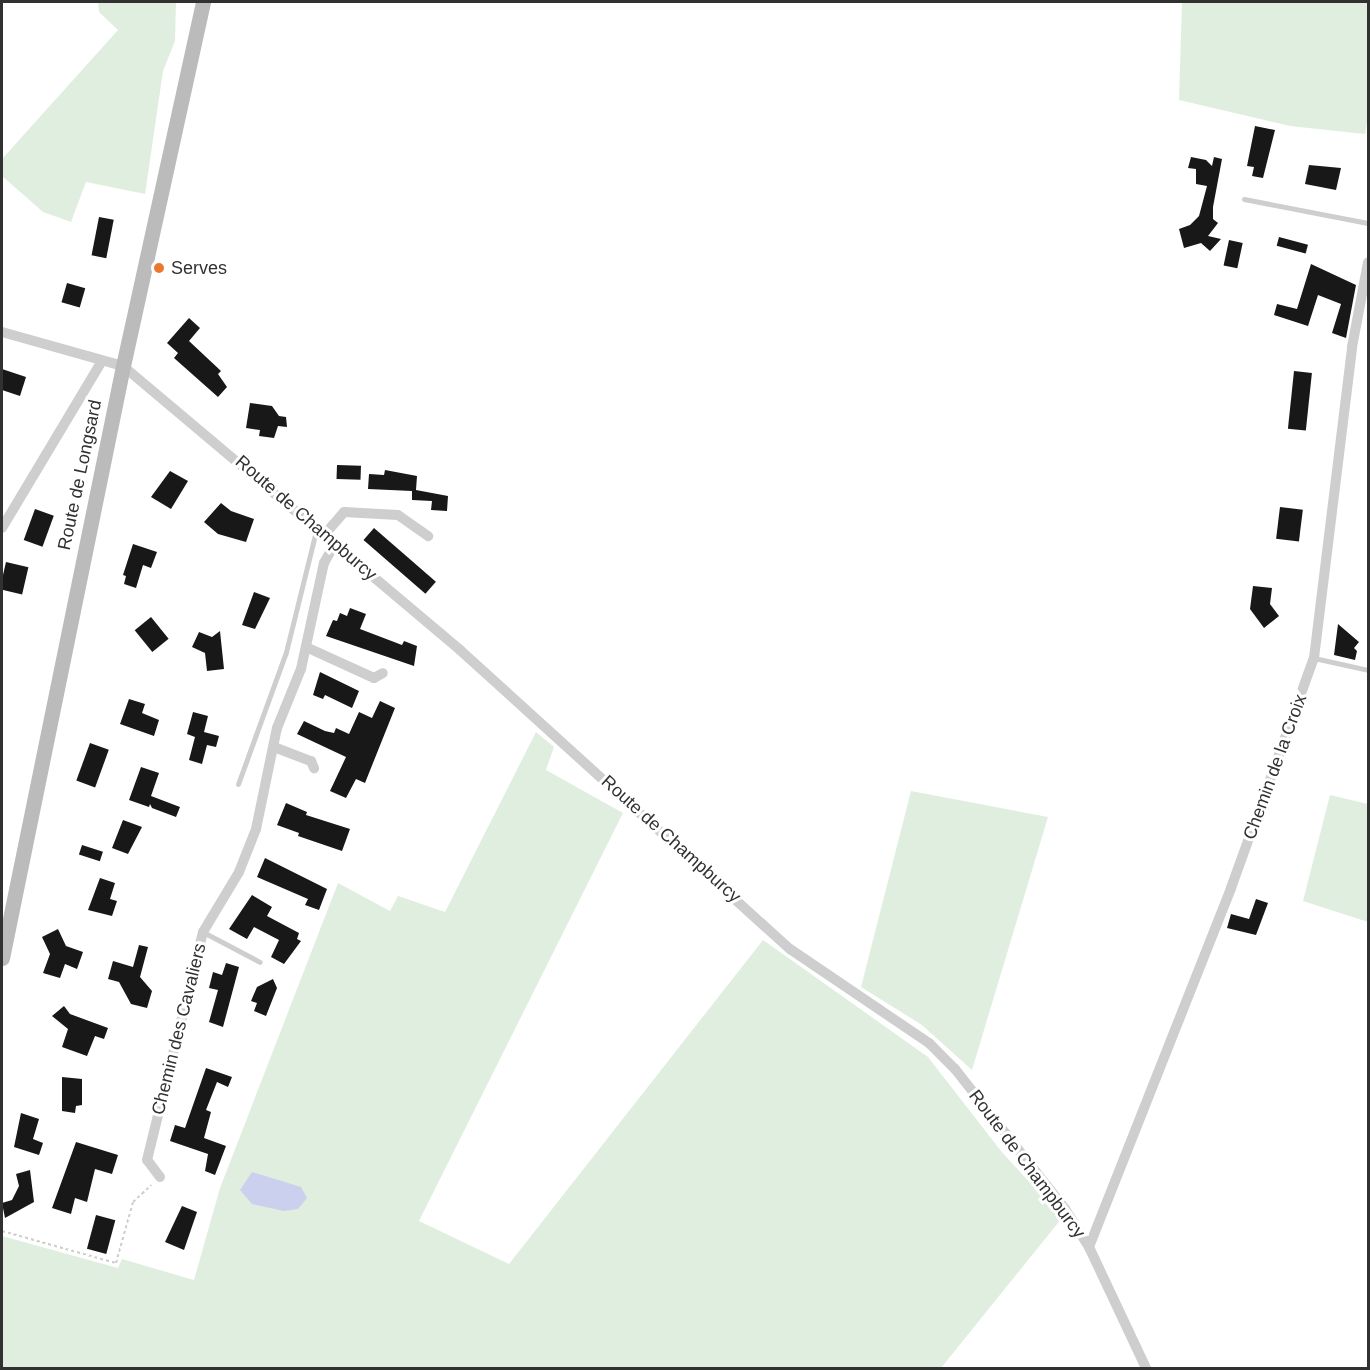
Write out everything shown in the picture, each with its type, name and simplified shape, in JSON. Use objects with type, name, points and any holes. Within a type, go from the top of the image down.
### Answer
[{"type":"main road","name":"Route de Longsard","points":[[2,958],[123,366],[203,2]]},
{"type":"street","name":"Chemin de la Croix","points":[[1089,1247],[1231,888],[1314,658],[1352,347],[1368,262]]},
{"type":"street","points":[[2,332],[123,366]]},
{"type":"street","points":[[2,528],[102,361]]},
{"type":"street","name":"Route de Champburcy","points":[[123,366],[335,543],[626,798],[790,949],[929,1043],[962,1078],[1065,1209],[1089,1247],[1146,1368]]},
{"type":"street","points":[[321,531],[344,512],[398,515],[428,536]]},
{"type":"street","name":"Chemin des Cavaliers","points":[[159,1177],[147,1160],[203,932],[239,872],[256,829],[274,747],[306,647],[324,563],[335,543]]},
{"type":"street","points":[[306,647],[374,678],[383,673]]},
{"type":"street","points":[[274,747],[310,761],[314,768]]},
{"type":"lane","points":[[1244,199],[1368,223]]},
{"type":"lane","points":[[238,784],[286,652],[321,531]]},
{"type":"lane","points":[[1314,658],[1368,670]]},
{"type":"lane","points":[[203,932],[260,962]]},
{"type":"path","points":[[2,1231],[116,1263],[133,1202],[159,1177]]},
{"type":"green space","points":[[98,2],[176,2],[175,41],[163,71],[145,194],[86,182],[71,222],[43,212],[2,176],[2,159],[118,30],[99,12]]},
{"type":"green space","points":[[1182,2],[1368,2],[1368,117],[1365,134],[1290,126],[1179,100]]},
{"type":"green space","points":[[536,732],[554,747],[546,770],[623,813],[419,1221],[509,1264],[763,940],[928,1057],[1001,1151],[1062,1218],[941,1368],[2,1368],[2,1236],[118,1268],[122,1259],[194,1280],[220,1188],[338,883],[390,911],[398,896],[445,912]]},
{"type":"green space","points":[[911,791],[1048,817],[972,1070],[922,1025],[861,987]]},
{"type":"green space","points":[[1330,795],[1368,804],[1368,922],[1303,901]]},
{"type":"water","points":[[252,1172],[301,1187],[307,1198],[298,1209],[284,1211],[252,1204],[240,1190]]},
{"type":"building","points":[[1255,126],[1275,130],[1263,178],[1252,176],[1254,167],[1247,166]]},
{"type":"building","points":[[1191,157],[1206,160],[1212,166],[1214,157],[1222,159],[1213,207],[1213,219],[1218,223],[1208,236],[1221,239],[1210,251],[1201,243],[1184,248],[1179,229],[1190,225],[1199,216],[1207,186],[1196,184],[1196,169],[1188,168]]},
{"type":"building","points":[[1309,165],[1341,168],[1336,190],[1305,184]]},
{"type":"building","points":[[99,217],[114,220],[106,258],[92,255]]},
{"type":"building","points":[[1279,237],[1308,245],[1306,253],[1277,246]]},
{"type":"building","points":[[1229,240],[1243,243],[1237,268],[1224,265]]},
{"type":"building","points":[[1311,264],[1356,285],[1346,338],[1332,333],[1341,304],[1318,295],[1308,326],[1274,315],[1277,304],[1297,309]]},
{"type":"building","points":[[67,283],[85,288],[80,307],[61,302]]},
{"type":"building","points":[[189,318],[200,328],[189,341],[221,371],[218,374],[227,387],[218,397],[174,358],[178,353],[167,343]]},
{"type":"building","points":[[2,369],[26,377],[20,396],[2,390]]},
{"type":"building","points":[[1294,371],[1312,373],[1306,431],[1288,429]]},
{"type":"building","points":[[250,403],[272,406],[279,416],[286,417],[287,427],[278,426],[274,438],[259,436],[260,430],[246,428]]},
{"type":"building","points":[[337,465],[361,466],[360,480],[337,479]]},
{"type":"building","points":[[385,470],[417,476],[416,490],[448,496],[447,511],[431,510],[432,501],[412,500],[412,491],[368,489],[369,474],[384,475]]},
{"type":"building","points":[[170,471],[188,481],[171,509],[151,497]]},
{"type":"building","points":[[221,503],[231,511],[254,519],[246,542],[218,534],[204,522]]},
{"type":"building","points":[[1280,507],[1303,510],[1299,542],[1276,539]]},
{"type":"building","points":[[35,509],[54,516],[43,547],[24,540]]},
{"type":"building","points":[[374,528],[436,582],[425,594],[364,540]]},
{"type":"building","points":[[133,544],[157,552],[151,568],[143,565],[136,588],[124,584],[126,576],[123,575]]},
{"type":"building","points":[[6,562],[28,567],[22,594],[2,590]]},
{"type":"building","points":[[1253,586],[1272,588],[1270,604],[1279,616],[1264,628],[1250,609]]},
{"type":"building","points":[[254,592],[270,598],[255,629],[242,625]]},
{"type":"building","points":[[350,608],[366,614],[360,629],[402,645],[404,641],[417,646],[414,666],[326,636],[333,620],[337,621],[340,613],[347,616]]},
{"type":"building","points":[[151,617],[169,639],[152,652],[135,630]]},
{"type":"building","points":[[1338,624],[1359,642],[1354,648],[1357,651],[1355,660],[1334,655]]},
{"type":"building","points":[[220,631],[224,669],[207,671],[205,653],[192,647],[199,632],[212,637]]},
{"type":"building","points":[[320,672],[359,691],[352,708],[325,695],[323,699],[313,695]]},
{"type":"building","points":[[129,699],[145,704],[142,713],[159,720],[154,736],[120,724]]},
{"type":"building","points":[[380,701],[395,708],[365,783],[356,779],[346,798],[330,791],[346,757],[297,734],[304,721],[325,731],[334,733],[336,728],[349,734],[359,712],[372,718]]},
{"type":"building","points":[[193,712],[208,716],[204,732],[219,736],[216,747],[207,745],[202,764],[189,760],[195,737],[187,734]]},
{"type":"building","points":[[90,743],[109,750],[95,787],[76,781]]},
{"type":"building","points":[[141,767],[159,773],[151,796],[180,807],[176,817],[152,808],[150,804],[149,807],[129,800]]},
{"type":"building","points":[[286,803],[307,812],[306,815],[350,829],[342,851],[298,836],[299,833],[277,825]]},
{"type":"building","points":[[123,820],[142,827],[128,854],[112,848]]},
{"type":"building","points":[[82,845],[103,852],[100,861],[79,855]]},
{"type":"building","points":[[265,858],[327,889],[319,910],[305,905],[308,899],[257,877]]},
{"type":"building","points":[[100,878],[115,883],[110,899],[117,901],[112,916],[88,910]]},
{"type":"building","points":[[252,895],[272,907],[267,916],[299,933],[297,939],[301,941],[284,964],[271,957],[279,940],[254,927],[247,939],[229,929]]},
{"type":"building","points":[[1256,899],[1268,903],[1256,935],[1227,928],[1231,914],[1249,919]]},
{"type":"building","points":[[58,929],[66,946],[83,952],[77,969],[65,964],[60,978],[43,973],[50,954],[42,937]]},
{"type":"building","points":[[139,945],[148,947],[140,977],[152,991],[147,1008],[131,1004],[119,982],[108,979],[113,961],[133,967]]},
{"type":"building","points":[[226,963],[239,967],[223,1027],[209,1022],[218,990],[209,988],[213,972],[222,975]]},
{"type":"building","points":[[273,979],[277,988],[266,1016],[254,1011],[257,1003],[251,1001],[257,987]]},
{"type":"building","points":[[64,1006],[70,1014],[108,1028],[104,1039],[95,1036],[87,1056],[62,1047],[68,1029],[52,1016]]},
{"type":"building","points":[[206,1068],[232,1077],[228,1087],[217,1082],[206,1110],[211,1112],[204,1138],[226,1146],[215,1175],[205,1171],[208,1154],[170,1141],[175,1125],[185,1128]]},
{"type":"building","points":[[62,1077],[82,1079],[82,1105],[76,1106],[75,1113],[62,1111]]},
{"type":"building","points":[[21,1113],[39,1119],[33,1139],[43,1143],[39,1155],[14,1147]]},
{"type":"building","points":[[76,1142],[118,1155],[112,1174],[95,1169],[87,1202],[75,1198],[71,1214],[52,1208]]},
{"type":"building","points":[[30,1170],[34,1202],[5,1218],[2,1203],[12,1200],[19,1186],[16,1174]]},
{"type":"building","points":[[182,1206],[197,1212],[184,1250],[165,1242]]},
{"type":"building","points":[[96,1215],[115,1220],[106,1254],[87,1249]]},
{"type":"place","name":"Serves","points":[[159,268]]}]
